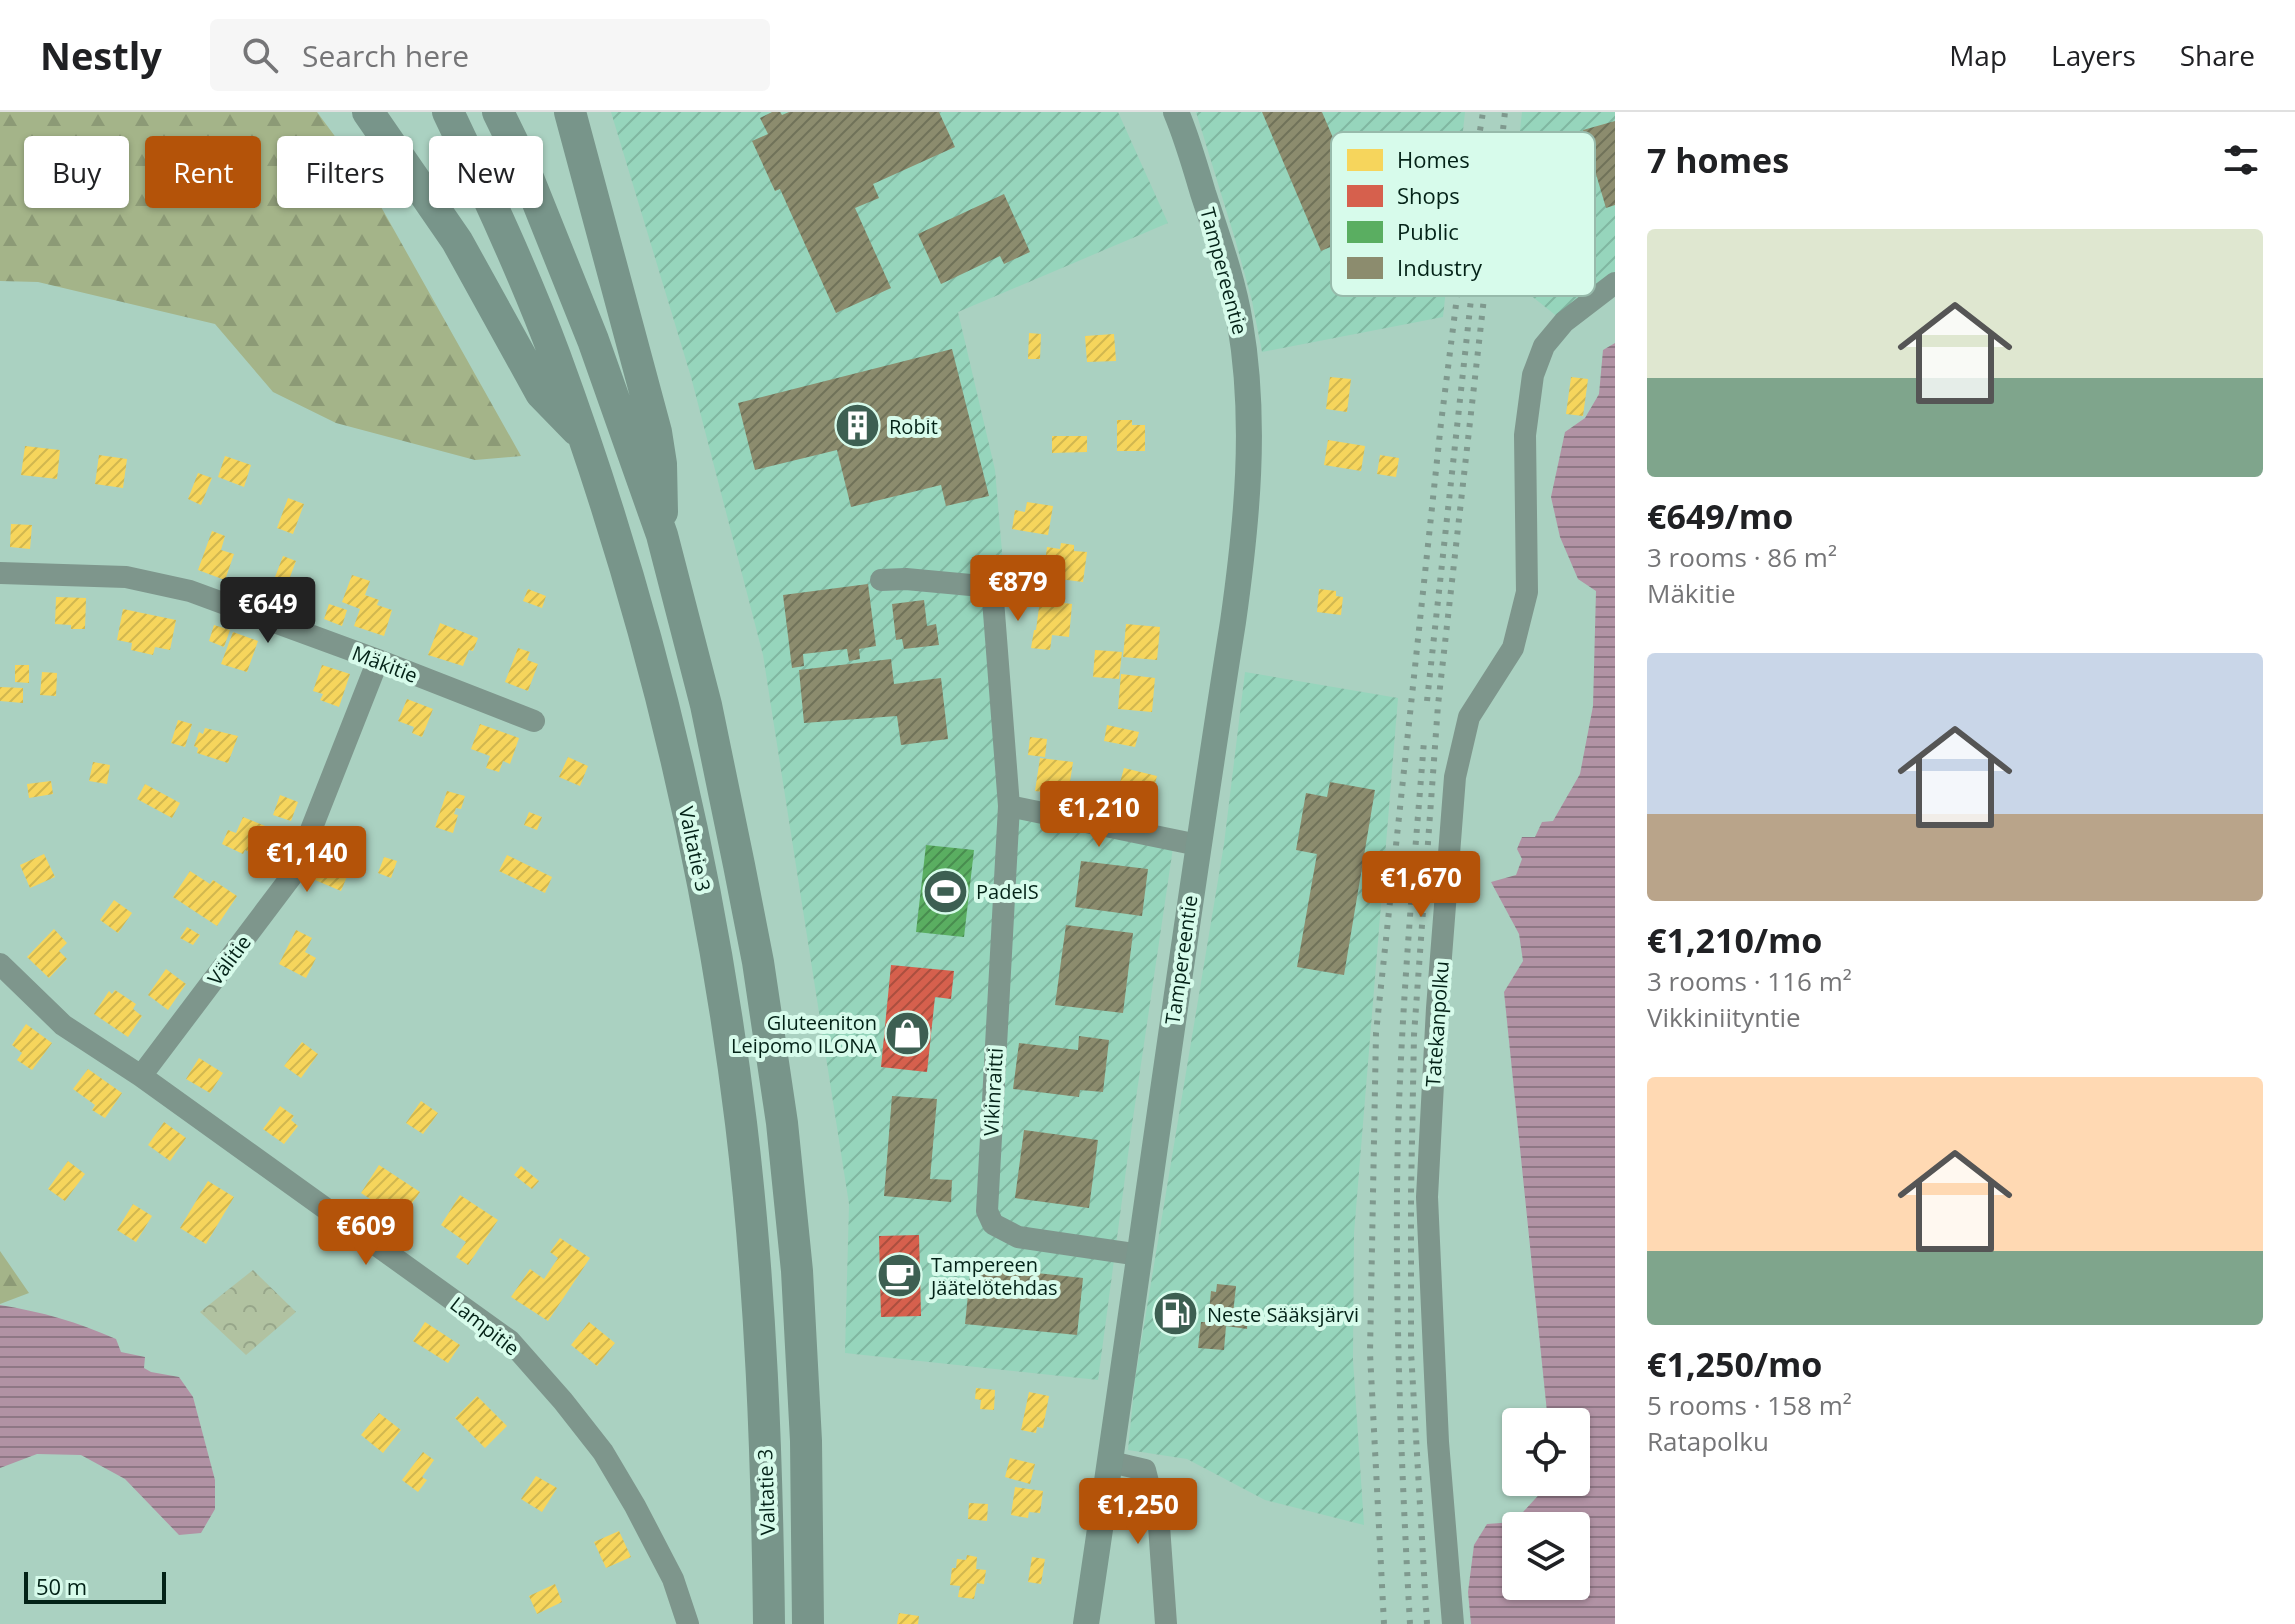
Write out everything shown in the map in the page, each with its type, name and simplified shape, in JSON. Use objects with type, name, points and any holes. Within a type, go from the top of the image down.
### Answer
[{"type":"highway","points":[[368,112],[457,241],[541,393],[584,438]]},
{"type":"highway","name":"Valtatie 3","points":[[448,112],[499,221],[554,352],[584,438],[637,608],[700,869],[718,965],[741,1125],[765,1441],[769,1624]]},
{"type":"highway","name":"Valtatie 3","points":[[498,112],[518,153],[593,340],[662,535],[706,705],[739,865],[758,962],[782,1123],[797,1271],[806,1441],[808,1624]]},
{"type":"highway","points":[[570,112],[656,432],[661,464],[662,535]]},
{"type":"main road","name":"Tampereentie","points":[[1086,1624],[1242,559],[1250,435],[1245,357],[1237,309],[1221,245],[1176,112]]},
{"type":"street","name":"Tatekanpolku","points":[[1453,1624],[1438,1442],[1427,1197],[1437,1008],[1455,777],[1469,717],[1513,648],[1527,592],[1525,435],[1533,375],[1544,346],[1564,322],[1615,283]]},
{"type":"street","name":"Mäkitie","points":[[0,573],[126,577],[190,591],[534,721]]},
{"type":"street","name":"Vikinraitti","points":[[881,580],[906,579],[992,587],[1009,806],[987,1211],[993,1224],[1018,1237],[1140,1255]]},
{"type":"street","name":"Välitie","points":[[141,1076],[294,873],[378,660]]},
{"type":"street","points":[[1009,806],[1198,845]]},
{"type":"street","name":"Lampitie","points":[[0,964],[63,1025],[141,1076],[510,1341],[603,1452],[673,1579],[688,1624]]},
{"type":"street","points":[[1111,1462],[1145,1470],[1159,1526],[1166,1624]]},
{"type":"shaded area","points":[[611,112],[1118,112],[1168,223],[958,312],[995,470],[1005,587],[992,587],[1009,806],[1174,841],[1098,1380],[845,1353],[849,1204],[763,655],[691,377]]},
{"type":"shaded area","points":[[1196,112],[1465,112],[1463,132],[1331,132],[1331,296],[1445,296],[1443,317],[1262,352],[1235,239]]},
{"type":"shaded area","points":[[1522,112],[1615,112],[1615,283],[1564,322],[1532,296],[1595,296],[1595,132],[1520,132]]},
{"type":"shaded area","points":[[1615,343],[1615,1624],[1471,1624],[1468,1592],[1474,1545],[1487,1524],[1502,1523],[1502,1600],[1590,1600],[1590,1512],[1523,1512],[1538,1496],[1590,1496],[1590,1408],[1547,1408],[1504,992],[1523,961],[1519,934],[1491,882],[1516,875],[1522,859],[1517,849],[1522,837],[1535,837],[1542,822],[1553,821],[1580,774],[1593,706],[1596,591],[1578,579],[1560,537],[1551,497],[1565,432],[1585,418],[1599,394],[1603,350]]},
{"type":"shaded area","points":[[1245,672],[1398,698],[1354,1233],[1353,1360],[1364,1525],[1265,1500],[1187,1459],[1128,1450],[1135,1379],[1224,844]]},
{"type":"shaded area","points":[[0,1305],[60,1318],[102,1333],[116,1339],[121,1352],[145,1357],[144,1368],[151,1372],[179,1377],[193,1397],[215,1480],[215,1509],[201,1533],[179,1535],[125,1479],[81,1455],[37,1454],[0,1468]]},
{"type":"green space","points":[[0,112],[317,112],[335,136],[277,136],[277,208],[382,208],[521,456],[475,460],[336,423],[273,392],[215,324],[38,282],[0,281]]},
{"type":"green space","points":[[0,1251],[29,1293],[0,1304]]},
{"type":"green space","points":[[253,1270],[296,1312],[246,1355],[200,1312]]},
{"type":"building: Homes","points":[[1029,333],[1041,334],[1040,359],[1028,359]]},
{"type":"building: Homes","points":[[1114,334],[1116,361],[1087,362],[1085,336]]},
{"type":"building: Homes","points":[[1330,377],[1351,379],[1347,412],[1326,409]]},
{"type":"building: Homes","points":[[1571,377],[1588,379],[1583,416],[1566,414]]},
{"type":"building: Homes","points":[[1117,420],[1132,420],[1132,425],[1145,425],[1145,451],[1117,451]]},
{"type":"building: Homes","points":[[1052,436],[1087,436],[1087,452],[1052,453]]},
{"type":"building: Homes","points":[[1328,440],[1365,446],[1361,471],[1324,465]]},
{"type":"building: Homes","points":[[25,446],[60,450],[57,479],[21,475]]},
{"type":"building: Homes","points":[[99,455],[127,459],[123,488],[95,484]]},
{"type":"building: Homes","points":[[1380,455],[1399,458],[1396,477],[1377,474]]},
{"type":"building: Homes","points":[[225,456],[251,465],[244,487],[218,477]]},
{"type":"building: Homes","points":[[198,473],[212,478],[201,505],[188,499]]},
{"type":"building: Homes","points":[[288,498],[304,504],[293,534],[277,528]]},
{"type":"building: Homes","points":[[1027,502],[1053,506],[1048,535],[1012,529],[1015,510],[1025,512]]},
{"type":"building: Homes","points":[[11,524],[32,525],[30,549],[10,547]]},
{"type":"building: Homes","points":[[212,531],[225,536],[221,550],[234,554],[225,580],[198,570]]},
{"type":"building: Homes","points":[[1061,543],[1074,545],[1074,551],[1087,552],[1083,582],[1043,577],[1047,547],[1060,549]]},
{"type":"building: Homes","points":[[283,556],[296,561],[290,577],[301,581],[293,602],[269,593]]},
{"type":"building: Homes","points":[[352,575],[370,581],[365,595],[379,600],[377,605],[392,610],[384,636],[354,626],[360,609],[342,602]]},
{"type":"building: Homes","points":[[528,589],[546,596],[542,608],[523,601]]},
{"type":"building: Homes","points":[[1319,589],[1336,591],[1336,596],[1343,597],[1341,615],[1317,612]]},
{"type":"building: Homes","points":[[56,597],[86,598],[85,629],[55,624]]},
{"type":"building: Homes","points":[[1040,600],[1072,604],[1069,637],[1052,635],[1050,650],[1031,648]]},
{"type":"building: Homes","points":[[329,604],[347,610],[342,626],[324,619]]},
{"type":"building: Homes","points":[[123,609],[176,620],[170,650],[155,647],[153,655],[131,650],[132,643],[117,640]]},
{"type":"building: Homes","points":[[440,623],[478,638],[463,666],[428,655]]},
{"type":"building: Homes","points":[[1126,624],[1160,627],[1157,660],[1123,657]]},
{"type":"building: Homes","points":[[214,625],[230,630],[224,647],[209,641]]},
{"type":"building: Homes","points":[[233,632],[258,641],[247,672],[221,664]]},
{"type":"building: Homes","points":[[518,648],[530,652],[527,660],[538,664],[528,691],[505,682]]},
{"type":"building: Homes","points":[[1095,650],[1122,652],[1119,679],[1093,677]]},
{"type":"building: Homes","points":[[15,665],[29,665],[29,683],[15,682]]},
{"type":"building: Homes","points":[[322,665],[350,674],[339,707],[320,700],[323,694],[313,691]]},
{"type":"building: Homes","points":[[42,672],[57,673],[56,696],[40,695]]},
{"type":"building: Homes","points":[[1121,674],[1155,678],[1152,712],[1118,709]]},
{"type":"building: Homes","points":[[0,687],[23,688],[23,703],[0,701]]},
{"type":"building: Homes","points":[[407,699],[433,709],[422,737],[412,733],[414,727],[398,721]]},
{"type":"building: Homes","points":[[178,720],[192,724],[185,747],[171,743]]},
{"type":"building: Homes","points":[[480,724],[519,738],[510,764],[503,761],[499,772],[486,768],[490,756],[471,749]]},
{"type":"building: Homes","points":[[1107,725],[1139,732],[1135,747],[1104,741]]},
{"type":"building: Homes","points":[[205,728],[238,736],[228,763],[197,753],[198,748],[194,746],[199,732],[203,734]]},
{"type":"building: Homes","points":[[1030,737],[1047,739],[1045,757],[1028,755]]},
{"type":"building: Homes","points":[[568,757],[588,766],[580,786],[559,777]]},
{"type":"building: Homes","points":[[1040,758],[1073,762],[1068,795],[1035,791]]},
{"type":"building: Homes","points":[[93,762],[110,765],[107,784],[89,781]]},
{"type":"building: Homes","points":[[1124,768],[1157,776],[1152,795],[1119,786]]},
{"type":"building: Homes","points":[[51,781],[53,794],[29,798],[27,784]]},
{"type":"building: Homes","points":[[145,784],[180,803],[172,818],[137,799]]},
{"type":"building: Homes","points":[[447,791],[465,796],[461,809],[456,808],[454,814],[458,815],[453,833],[435,827]]},
{"type":"building: Homes","points":[[280,795],[298,802],[291,821],[273,815]]},
{"type":"building: Homes","points":[[529,812],[542,817],[537,830],[524,825]]},
{"type":"building: Homes","points":[[243,817],[280,832],[267,860],[222,844],[228,830],[236,833]]},
{"type":"building: Homes","points":[[336,832],[353,839],[342,865],[350,869],[341,891],[315,880]]},
{"type":"building: Homes","points":[[44,854],[55,877],[30,888],[20,865]]},
{"type":"building: Homes","points":[[507,855],[552,877],[545,893],[499,871]]},
{"type":"building: Homes","points":[[384,857],[397,861],[391,878],[378,873]]},
{"type":"building: Homes","points":[[190,871],[210,884],[213,880],[237,896],[217,926],[173,897]]},
{"type":"building: Homes","points":[[114,900],[132,913],[118,933],[100,920]]},
{"type":"building: Homes","points":[[187,927],[200,935],[193,945],[180,938]]},
{"type":"building: Homes","points":[[54,929],[67,943],[59,951],[67,959],[49,978],[27,957]]},
{"type":"building: Homes","points":[[296,930],[312,938],[305,952],[316,958],[306,978],[279,964]]},
{"type":"building: Homes","points":[[166,969],[186,984],[168,1010],[148,995]]},
{"type":"building: Homes","points":[[115,990],[136,1004],[133,1009],[142,1016],[128,1037],[94,1014],[109,991],[112,994]]},
{"type":"building: Homes","points":[[26,1024],[52,1043],[32,1070],[17,1060],[22,1053],[12,1045]]},
{"type":"building: Homes","points":[[302,1042],[318,1054],[301,1078],[284,1066]]},
{"type":"building: Homes","points":[[199,1058],[223,1073],[210,1093],[186,1079]]},
{"type":"building: Homes","points":[[88,1069],[122,1093],[105,1118],[92,1110],[95,1105],[73,1089]]},
{"type":"building: Homes","points":[[421,1101],[438,1113],[423,1134],[406,1123]]},
{"type":"building: Homes","points":[[280,1106],[294,1116],[291,1120],[298,1126],[284,1144],[263,1129]]},
{"type":"building: Homes","points":[[164,1122],[186,1138],[170,1161],[148,1145]]},
{"type":"building: Homes","points":[[68,1161],[85,1174],[65,1201],[48,1189]]},
{"type":"building: Homes","points":[[379,1165],[420,1192],[401,1219],[361,1193]]},
{"type":"building: Homes","points":[[521,1166],[539,1181],[532,1189],[514,1175]]},
{"type":"building: Homes","points":[[208,1181],[234,1197],[206,1244],[180,1228]]},
{"type":"building: Homes","points":[[460,1195],[498,1220],[468,1265],[456,1257],[466,1242],[441,1225]]},
{"type":"building: Homes","points":[[133,1204],[152,1216],[136,1242],[117,1230]]},
{"type":"building: Homes","points":[[560,1238],[590,1258],[548,1321],[511,1297],[530,1269],[544,1279],[558,1258],[550,1252]]},
{"type":"building: Homes","points":[[425,1322],[460,1345],[448,1363],[413,1341]]},
{"type":"building: Homes","points":[[589,1322],[615,1343],[597,1366],[571,1345]]},
{"type":"building: Homes","points":[[976,1388],[995,1390],[994,1410],[980,1409],[981,1400],[975,1399]]},
{"type":"building: Homes","points":[[1029,1392],[1049,1396],[1043,1428],[1037,1427],[1036,1433],[1021,1430]]},
{"type":"building: Homes","points":[[477,1396],[507,1426],[485,1448],[455,1418]]},
{"type":"building: Homes","points":[[379,1413],[401,1430],[383,1453],[361,1435]]},
{"type":"building: Homes","points":[[423,1452],[434,1460],[422,1477],[427,1480],[418,1492],[402,1480]]},
{"type":"building: Homes","points":[[1010,1458],[1035,1464],[1030,1484],[1005,1477]]},
{"type":"building: Homes","points":[[536,1476],[557,1488],[542,1512],[521,1499]]},
{"type":"building: Homes","points":[[1015,1487],[1043,1491],[1040,1513],[1029,1512],[1028,1518],[1011,1515]]},
{"type":"building: Homes","points":[[969,1503],[988,1504],[987,1521],[968,1519]]},
{"type":"building: Homes","points":[[619,1531],[631,1557],[606,1568],[594,1542]]},
{"type":"building: Homes","points":[[967,1555],[977,1557],[976,1569],[986,1570],[984,1584],[977,1583],[974,1599],[958,1597],[960,1586],[950,1585],[952,1568],[956,1568],[957,1559],[966,1560]]},
{"type":"building: Homes","points":[[1032,1557],[1045,1559],[1041,1584],[1028,1582]]},
{"type":"building: Homes","points":[[555,1584],[562,1602],[537,1614],[529,1596]]},
{"type":"building: Homes","points":[[899,1613],[919,1616],[918,1624],[897,1624]]},
{"type":"building: Shops","name":"Gluteeniton Leipomo ILONA","points":[[891,965],[954,971],[951,999],[935,997],[927,1072],[881,1067]]},
{"type":"building: Shops","name":"Tampereen Jäätelötehdas","points":[[919,1235],[921,1316],[881,1317],[879,1236]]},
{"type":"building: Public","name":"PadelS","points":[[926,845],[974,850],[964,937],[916,932]]},
{"type":"building: Industry","points":[[772,112],[782,115],[789,112],[939,112],[955,147],[873,184],[879,198],[855,208],[891,288],[836,313],[780,189],[775,191],[752,141],[768,134],[760,118]]},
{"type":"building: Industry","points":[[1262,112],[1322,112],[1331,133],[1331,247],[1321,251]]},
{"type":"building: Industry","points":[[1615,121],[1615,205],[1606,208],[1595,171],[1595,132],[1583,130]]},
{"type":"building: Industry","points":[[1004,194],[1030,252],[1004,264],[1000,256],[941,284],[918,234]]},
{"type":"building: Industry","name":"Robit","points":[[952,349],[989,496],[946,506],[941,485],[851,507],[837,450],[755,470],[738,403]]},
{"type":"building: Industry","points":[[868,584],[876,646],[859,649],[860,659],[849,661],[847,649],[803,654],[804,666],[792,668],[783,595]]},
{"type":"building: Industry","points":[[924,600],[927,626],[936,624],[939,645],[904,649],[902,639],[896,640],[892,604]]},
{"type":"building: Industry","points":[[891,659],[894,684],[941,678],[948,739],[901,745],[897,716],[804,723],[799,670]]},
{"type":"building: Industry","points":[[1330,782],[1375,790],[1344,975],[1297,967],[1317,854],[1296,850],[1306,793],[1327,797]]},
{"type":"building: Industry","points":[[1081,861],[1148,869],[1142,916],[1075,907]]},
{"type":"building: Industry","points":[[1066,925],[1133,933],[1123,1013],[1055,1005]]},
{"type":"building: Industry","points":[[1079,1036],[1109,1040],[1103,1092],[1080,1090],[1079,1097],[1013,1089],[1019,1043],[1078,1050]]},
{"type":"building: Industry","points":[[892,1096],[937,1099],[930,1179],[952,1180],[951,1202],[884,1196]]},
{"type":"building: Industry","points":[[1024,1130],[1098,1140],[1089,1208],[1015,1198]]},
{"type":"building: Industry","points":[[971,1266],[1083,1278],[1077,1335],[965,1324]]},
{"type":"building: Industry","points":[[1217,1284],[1236,1286],[1233,1314],[1248,1316],[1247,1329],[1226,1326],[1224,1350],[1198,1348],[1201,1322],[1208,1322],[1211,1291],[1216,1292]]},
{"type":"railway","points":[[1480,132],[1483,112]]},
{"type":"railway","points":[[1503,132],[1505,112]]},
{"type":"railway","points":[[1384,1624],[1370,1353],[1376,1033],[1457,296]]},
{"type":"railway","points":[[1427,701],[1471,296]]},
{"type":"railway","points":[[1427,1624],[1411,1352],[1414,1035],[1438,705],[1484,296]]},
{"type":"railway","points":[[1410,1624],[1400,1409],[1397,1194],[1403,1024],[1424,741]]},
{"type":"place","name":"Robit","points":[[858,426]]},
{"type":"place","name":"PadelS","points":[[945,891]]},
{"type":"place","name":"Gluteeniton Leipomo ILONA","points":[[908,1033]]},
{"type":"place","name":"Tampereen Jäätelötehdas","points":[[900,1276]]},
{"type":"place","name":"Neste Sääksjärvi","points":[[1176,1314]]}]
